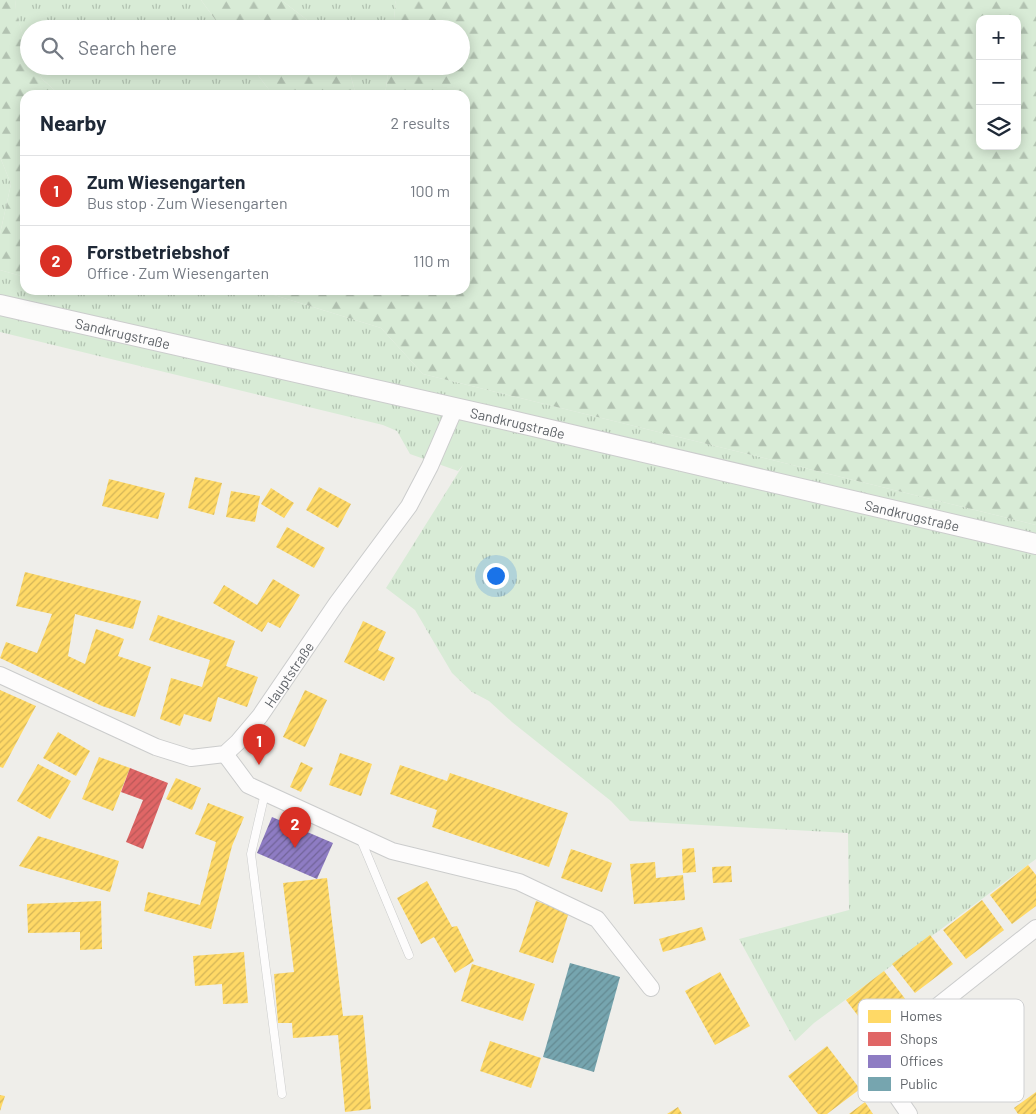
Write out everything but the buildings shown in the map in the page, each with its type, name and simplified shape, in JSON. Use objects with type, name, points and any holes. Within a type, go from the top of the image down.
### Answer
[{"type":"street","name":"Sandkrugstraße","points":[[0,305],[455,408],[1036,544]]},
{"type":"street","name":"Hauptstraße","points":[[225,754],[260,716],[337,602],[409,506],[430,466],[455,408]]},
{"type":"street","points":[[0,675],[156,747],[191,758],[225,754],[248,785],[392,851],[519,882],[597,919],[651,988]]},
{"type":"street","points":[[947,999],[1036,928]]},
{"type":"street","points":[[901,1102],[909,1114]]},
{"type":"lane","points":[[265,793],[251,854],[282,1094]]},
{"type":"lane","points":[[359,836],[409,955]]},
{"type":"green space","points":[[0,0],[15,0],[20,24],[20,75],[40,75],[54,90],[20,90],[20,276],[0,270],[0,234],[11,184],[0,157]]},
{"type":"green space","points":[[15,0],[201,0],[215,20],[20,20],[20,26]]},
{"type":"green space","points":[[201,0],[281,0],[307,20],[215,20]]},
{"type":"green space","points":[[281,0],[396,0],[394,20],[307,20]]},
{"type":"green space","points":[[396,0],[1036,0],[1036,525],[423,374],[381,328],[274,295],[470,295],[470,90],[386,90],[388,75],[470,75],[470,20],[394,20]]},
{"type":"green space","points":[[40,75],[258,75],[269,90],[54,90]]},
{"type":"green space","points":[[258,75],[350,75],[355,90],[269,90]]},
{"type":"green space","points":[[350,75],[388,75],[386,90],[355,90]]},
{"type":"green space","points":[[0,157],[11,184],[0,234]]},
{"type":"green space","points":[[0,270],[20,276],[20,295],[274,295],[381,328],[423,374],[1036,525],[1036,859],[814,1023],[795,1041],[739,939],[849,910],[848,833],[630,821],[611,801],[512,722],[489,701],[472,692],[452,673],[415,610],[386,588],[463,465],[458,471],[410,454],[397,431],[383,425],[0,332]]},
{"type":"place","name":"Zum Wiesengarten","points":[[259,765]]},
{"type":"place","name":"Forstbetriebshof","points":[[295,848]]}]
